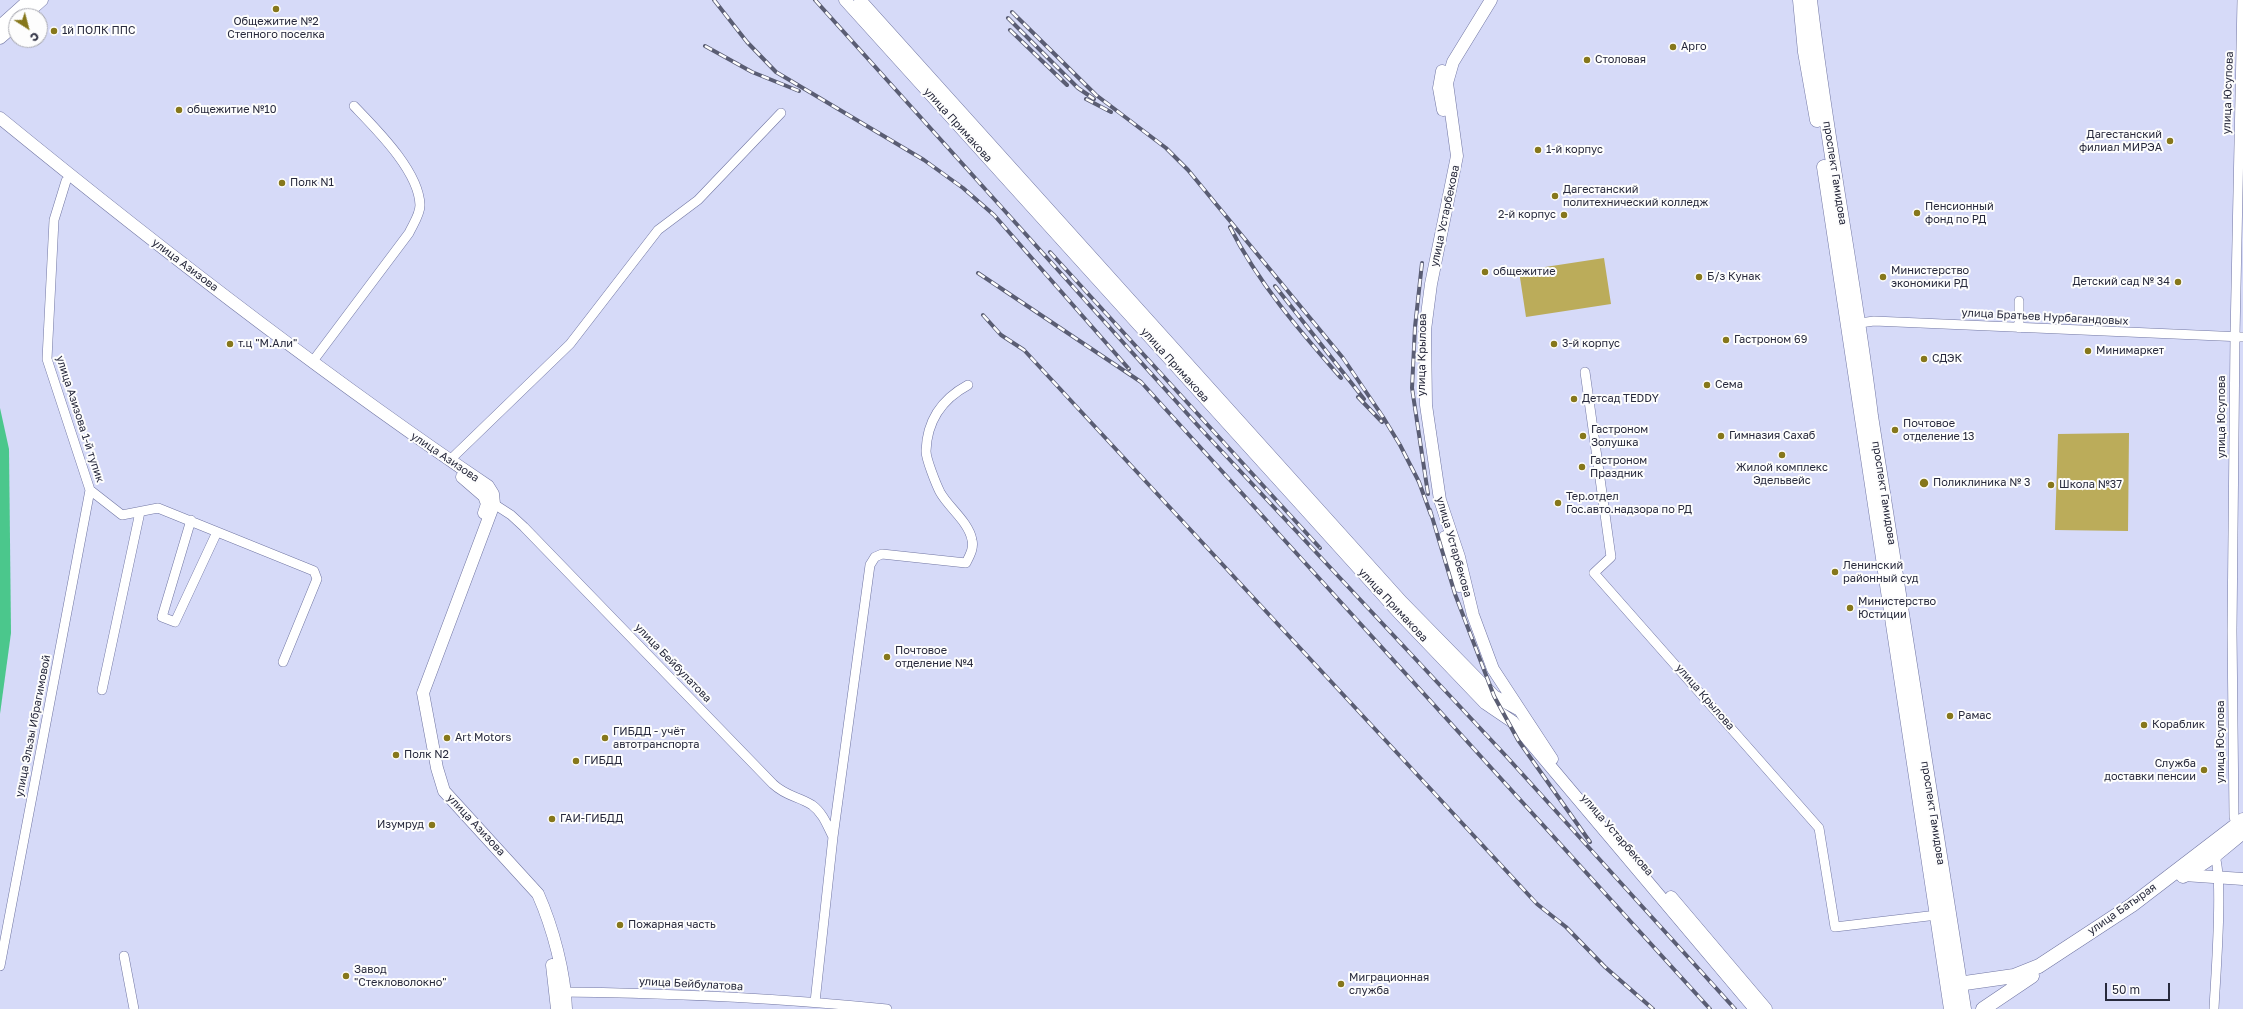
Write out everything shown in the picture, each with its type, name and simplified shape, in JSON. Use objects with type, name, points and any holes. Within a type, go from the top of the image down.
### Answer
[{"type":"main road","points":[[0,26],[29,0]]},
{"type":"main road","points":[[33,8],[42,0]]},
{"type":"main road","name":"улица Примакова","points":[[846,0],[1388,601],[1485,703],[1507,719]]},
{"type":"main road","name":"улица Примакова","points":[[860,0],[1323,516],[1402,602],[1496,694]]},
{"type":"main road","name":"улица Крылова","points":[[1486,0],[1444,66],[1439,88],[1450,163],[1429,259],[1421,329],[1420,382],[1422,412],[1428,456],[1451,560],[1467,616],[1496,694],[1507,719]]},
{"type":"main road","name":"улица Устарбекова","points":[[1491,0],[1453,62],[1447,83],[1457,156],[1431,284],[1425,330],[1425,380],[1431,448],[1440,500],[1459,557],[1473,615],[1493,669],[1519,710],[1557,765],[1766,1009]]},
{"type":"main road","name":"проспект Гамидова","points":[[1800,0],[1805,52],[1954,989],[1951,1009]]},
{"type":"main road","name":"проспект Гамидова","points":[[1810,0],[1846,243],[1860,323],[1930,840],[1937,914],[1954,989],[1964,1009]]},
{"type":"main road","points":[[0,38],[8,31]]},
{"type":"main road","name":"улица Азизова","points":[[0,118],[180,262],[396,423],[488,486],[493,494],[494,504],[424,693],[437,768],[444,791],[538,894],[562,970],[561,992],[558,1009]]},
{"type":"main road","name":"улица Азизова","points":[[0,128],[196,282],[396,431],[474,486],[484,496],[487,504],[418,691],[419,698],[430,766],[436,787],[441,796],[528,892],[538,910],[554,971],[566,1009]]},
{"type":"main road","points":[[1496,694],[1519,710],[1507,719],[1755,1009]]},
{"type":"main road","name":"улица Батырая","points":[[1954,989],[1974,981],[1992,980],[2014,976],[2039,966],[2212,851],[2240,828]]},
{"type":"main road","points":[[2181,872],[2219,878],[2243,879]]},
{"type":"main road","name":"улица Батырая","points":[[1983,1009],[2166,886],[2181,872]]},
{"type":"street","name":"улица Юсупова","points":[[2240,828],[2234,817],[2232,631],[2239,337],[2242,0]]},
{"type":"street","points":[[313,361],[409,233],[419,212],[416,190],[402,161],[354,106]]},
{"type":"street","points":[[450,460],[570,344],[658,230],[698,200],[781,113]]},
{"type":"street","name":"улица Азизова 1-й тупик","points":[[66,181],[54,220],[47,359],[90,490],[122,515],[158,508],[191,520],[216,532],[314,571],[317,579],[283,662]]},
{"type":"street","points":[[2019,301],[2019,328]]},
{"type":"street","name":"улица Братьев Нурбагандовых","points":[[1860,323],[1874,321],[2239,337]]},
{"type":"street","points":[[1849,332],[1860,323]]},
{"type":"street","name":"улица Крылова","points":[[1585,372],[1611,557],[1594,573],[1819,828],[1835,927],[1937,914]]},
{"type":"street","points":[[815,1002],[833,837],[870,565],[875,557],[882,554],[966,563],[972,551],[972,539],[966,527],[940,492],[926,453],[930,430],[941,406],[952,394],[968,385]]},
{"type":"street","name":"улица Эльзы Ибрагимовой","points":[[0,966],[90,490]]},
{"type":"street","name":"улица Бейбулатова","points":[[494,504],[511,514],[784,794],[804,801],[817,809],[824,818],[833,837]]},
{"type":"street","points":[[102,690],[140,512]]},
{"type":"street","points":[[191,520],[162,617],[175,622],[216,532]]},
{"type":"street","points":[[2212,851],[2219,878],[2214,1009]]},
{"type":"street","points":[[124,956],[134,1009]]},
{"type":"street","name":"улица Бейбулатова","points":[[561,992],[609,992],[815,1002],[887,1009]]},
{"type":"shaded area","points":[[1604,258],[1611,304],[1526,317],[1519,271]]},
{"type":"shaded area","points":[[0,408],[9,449],[11,633],[0,714]]},
{"type":"shaded area","points":[[2129,433],[2128,531],[2055,530],[2058,434]]},
{"type":"railway","points":[[714,0],[747,42],[776,72],[924,160],[963,188],[994,215],[1129,369]]},
{"type":"railway","points":[[815,0],[1201,429],[1506,756],[1735,1009]]},
{"type":"railway","points":[[1012,12],[1096,95],[1166,148],[1188,170],[1343,358],[1400,445],[1419,482],[1431,515]]},
{"type":"railway","points":[[1008,18],[1078,88],[1094,99]]},
{"type":"railway","points":[[1010,30],[1067,85]]},
{"type":"railway","points":[[705,46],[752,72],[799,91]]},
{"type":"railway","points":[[1086,99],[1111,112]]},
{"type":"railway","points":[[1230,227],[1253,268],[1295,324],[1341,378]]},
{"type":"railway","points":[[1050,252],[1320,548]]},
{"type":"railway","points":[[1422,263],[1415,327],[1412,388],[1428,494]]},
{"type":"railway","points":[[978,273],[1141,382],[1710,1009]]},
{"type":"railway","points":[[1275,286],[1364,399]]},
{"type":"railway","points":[[983,315],[1001,335],[1024,350],[1537,904],[1566,927],[1605,967],[1653,1009]]},
{"type":"railway","points":[[1358,397],[1382,422]]},
{"type":"railway","points":[[1430,510],[1455,594],[1494,696],[1518,740],[1590,842]]},
{"type":"place","name":"Общежитие №2 Степного поселка","points":[[276,9]]},
{"type":"place","name":"1й ПОЛК ППС","points":[[54,31]]},
{"type":"place","name":"Арго","points":[[1673,47]]},
{"type":"place","name":"Столовая","points":[[1587,60]]},
{"type":"place","name":"общежитие №10","points":[[179,110]]},
{"type":"place","name":"Дагестанский филиал МИРЭА","points":[[2170,141]]},
{"type":"place","name":"1-й корпус","points":[[1538,150]]},
{"type":"place","name":"Полк N1","points":[[282,183]]},
{"type":"place","name":"Дагестанский политехнический колледж","points":[[1555,196]]},
{"type":"place","name":"Пенсионный фонд по РД","points":[[1917,213]]},
{"type":"place","name":"2-й корпус","points":[[1564,215]]},
{"type":"place","name":"общежитие","points":[[1485,272]]},
{"type":"place","name":"Б/з Кунак","points":[[1699,277]]},
{"type":"place","name":"Министерство экономики РД","points":[[1883,277]]},
{"type":"place","name":"Детский сад № 34","points":[[2178,282]]},
{"type":"place","name":"Гастроном 69","points":[[1726,340]]},
{"type":"place","name":"т.ц \"М.Али\"","points":[[230,344]]},
{"type":"place","name":"3-й корпус","points":[[1554,344]]},
{"type":"place","name":"Минимаркет","points":[[2088,351]]},
{"type":"place","name":"СДЭК","points":[[1924,359]]},
{"type":"place","name":"Сема","points":[[1707,385]]},
{"type":"place","name":"Детсад TEDDY","points":[[1574,399]]},
{"type":"place","name":"Почтовое отделение 13","points":[[1895,430]]},
{"type":"place","name":"Гастроном Золушка","points":[[1583,436]]},
{"type":"place","name":"Гимназия Сахаб","points":[[1721,436]]},
{"type":"place","name":"Жилой комплекс Эдельвейс","points":[[1782,455]]},
{"type":"place","name":"Гастроном Праздник","points":[[1582,467]]},
{"type":"place","name":"Поликлиника № 3","points":[[1924,483]]},
{"type":"place","name":"Школа №37","points":[[2051,485]]},
{"type":"place","name":"Тер.отдел Гос.авто.надзора по РД","points":[[1558,503]]},
{"type":"place","name":"Ленинский районный суд","points":[[1835,572]]},
{"type":"place","name":"Министерство Юстиции","points":[[1850,608]]},
{"type":"place","name":"Почтовое отделение №4","points":[[887,657]]},
{"type":"place","name":"Рамас","points":[[1950,716]]},
{"type":"place","name":"Кораблик","points":[[2144,725]]},
{"type":"place","name":"Art Motors","points":[[447,738]]},
{"type":"place","name":"ГИБДД - учёт автотранспорта","points":[[605,738]]},
{"type":"place","name":"Полк N2","points":[[396,755]]},
{"type":"place","name":"ГИБДД","points":[[576,761]]},
{"type":"place","name":"Служба доставки пенсии","points":[[2204,770]]},
{"type":"place","name":"ГАИ-ГИБДД","points":[[552,819]]},
{"type":"place","name":"Изумруд","points":[[432,825]]},
{"type":"place","name":"Пожарная часть","points":[[620,925]]},
{"type":"place","name":"Завод \"Стекловолокно\"","points":[[346,976]]},
{"type":"place","name":"Миграционная служба","points":[[1341,984]]}]
